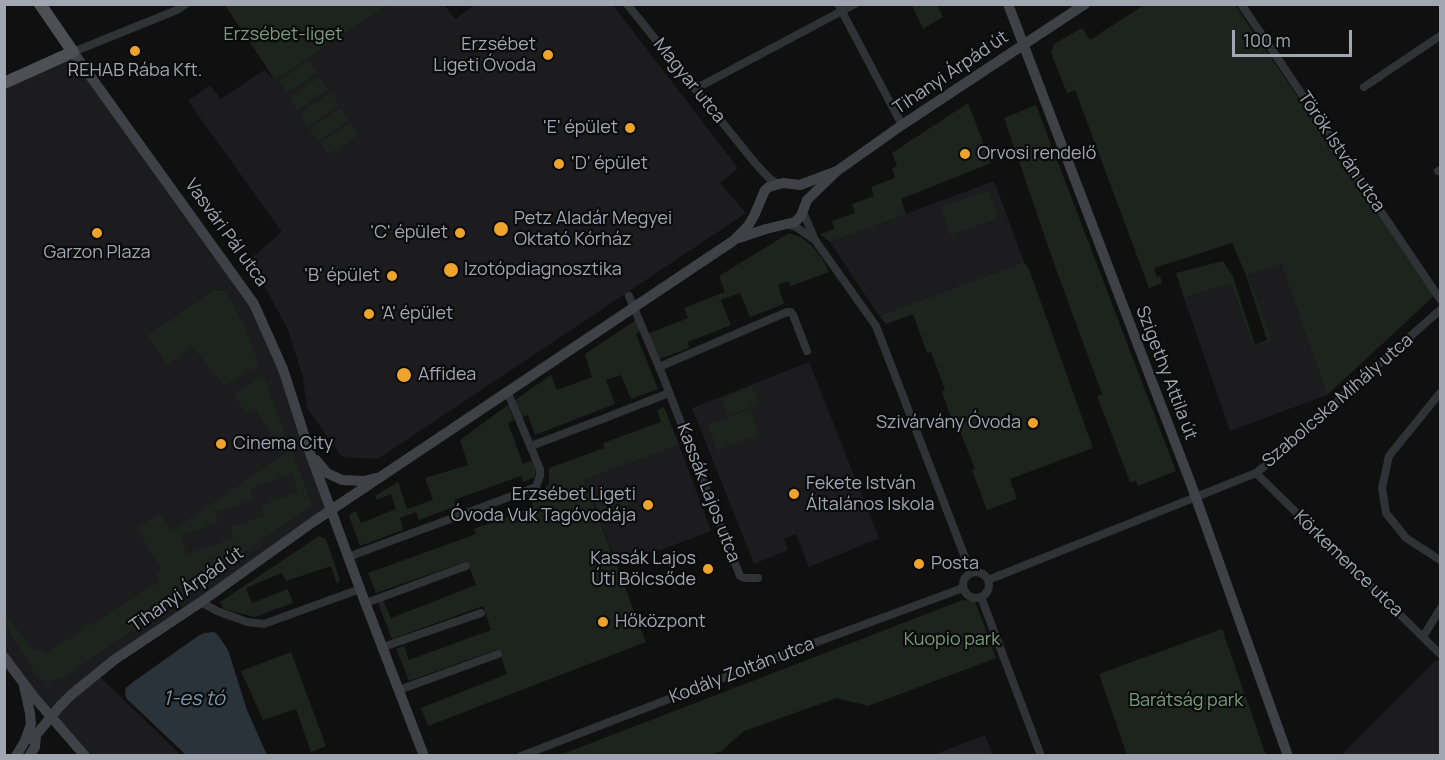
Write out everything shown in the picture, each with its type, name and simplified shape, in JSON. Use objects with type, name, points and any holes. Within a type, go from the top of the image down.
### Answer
[{"type":"main road","name":"Vasvári Pál utca","points":[[40,4],[73,52]]},
{"type":"main road","points":[[4,83],[73,52]]},
{"type":"street","points":[[73,52],[186,4]]},
{"type":"street","name":"Magyar utca","points":[[627,4],[751,158],[765,174],[781,184]]},
{"type":"street","points":[[695,89],[840,8],[855,4]]},
{"type":"street","name":"Szigethy Attila út","points":[[1008,4],[1196,497],[1288,756]]},
{"type":"street","name":"Tihanyi Árpád út","points":[[29,756],[35,747],[36,735],[71,695],[96,674],[507,391],[631,301],[733,241],[798,220],[807,200],[837,171],[902,125],[1085,4]]},
{"type":"street","name":"Török István utca","points":[[1241,4],[1440,299]]},
{"type":"street","points":[[840,8],[902,125]]},
{"type":"street","points":[[1364,87],[1440,36]]},
{"type":"street","name":"Vasvári Pál utca","points":[[73,52],[254,304],[283,369],[310,453],[424,756]]},
{"type":"street","name":"Magyar utca","points":[[751,158],[761,176],[765,190]]},
{"type":"street","name":"Tihanyi Árpád út","points":[[733,241],[748,226],[761,203],[765,190],[772,185],[800,185],[837,171]]},
{"type":"street","points":[[781,184],[799,191],[814,240],[876,326],[971,573]]},
{"type":"street","points":[[761,203],[768,220],[796,227],[814,240]]},
{"type":"street","points":[[631,301],[659,367],[787,312],[793,315],[807,351]]},
{"type":"street","name":"Szabolcska Mihály utca","points":[[1196,497],[1256,473],[1290,446],[1440,310]]},
{"type":"street","name":"Kassák Lajos utca","points":[[659,367],[740,576],[758,578]]},
{"type":"street","points":[[348,557],[536,487],[540,469],[507,391]]},
{"type":"street","points":[[531,446],[669,393]]},
{"type":"street","points":[[1440,393],[1389,456],[1382,488],[1386,513],[1406,538],[1440,560]]},
{"type":"street","name":"Tihanyi Árpád út","points":[[310,453],[322,468],[342,480],[364,481],[387,473]]},
{"type":"street","name":"Körkemence utca","points":[[1256,473],[1440,654]]},
{"type":"street","points":[[988,580],[1196,497]]},
{"type":"street","points":[[366,603],[466,566]]},
{"type":"street","points":[[971,573],[981,573],[988,580],[988,590],[981,597],[971,597],[963,588],[964,580],[971,573]]},
{"type":"street","name":"Kodály Zoltán utca","points":[[521,756],[623,715],[963,588]]},
{"type":"street","points":[[201,602],[217,612],[251,624],[262,624],[360,589]]},
{"type":"street","points":[[981,597],[1041,756]]},
{"type":"street","points":[[1423,637],[1440,609]]},
{"type":"street","points":[[383,647],[481,613]]},
{"type":"street","points":[[399,690],[498,654]]},
{"type":"street","points":[[4,657],[85,756]]},
{"type":"street","points":[[16,756],[25,741],[30,724],[30,713],[23,683]]},
{"type":"street","points":[[25,741],[36,735]]},
{"type":"shaded area","name":"Petz Aladár Megyei Oktató Kórház","points":[[387,5],[444,5],[455,19],[474,5],[613,5],[738,168],[720,183],[746,213],[378,459],[342,457],[307,408],[303,377],[288,330],[250,259],[282,232],[188,101],[210,85],[221,99],[264,70],[275,80]]},
{"type":"shaded area","points":[[73,52],[254,304],[332,510],[97,674],[181,755],[85,755],[5,657],[4,83]]},
{"type":"shaded area","points":[[994,181],[1024,262],[879,316],[830,242]]},
{"type":"shaded area","points":[[1281,264],[1327,395],[1230,431],[1184,298],[1231,283],[1253,347],[1271,341],[1248,275]]},
{"type":"shaded area","name":"Fekete István Általános Iskola","points":[[809,362],[879,538],[809,567],[796,534],[784,539],[788,550],[754,564],[692,408]]},
{"type":"shaded area","name":"Erzsébet Ligeti Óvoda Vuk Tagóvodája","points":[[679,445],[711,531],[618,566],[584,480]]},
{"type":"shaded area","points":[[1440,660],[1440,755],[1341,755],[1435,661]]},
{"type":"shaded area","points":[[985,735],[993,755],[933,755]]},
{"type":"green space","name":"Erzsébet-liget","points":[[225,5],[387,5],[275,80]]},
{"type":"green space","points":[[912,5],[937,5],[943,17],[923,29]]},
{"type":"green space","points":[[1144,5],[1235,5],[1434,296],[1327,395],[1281,264],[1248,275],[1272,341],[1253,347],[1231,283],[1184,298],[1176,273],[1223,261],[1233,277],[1255,345],[1267,340],[1246,275],[1232,243],[1154,268],[1162,283],[1149,288],[1075,90],[1067,93],[1051,53],[1054,44],[1082,28],[1090,40]]},
{"type":"green space","points":[[309,60],[317,73],[287,93],[279,81]]},
{"type":"green space","points":[[320,77],[328,89],[297,110],[289,98]]},
{"type":"green space","points":[[331,93],[339,105],[308,126],[300,114]]},
{"type":"green space","points":[[968,103],[991,163],[901,199],[906,214],[830,242],[820,234],[834,229],[832,221],[855,213],[852,204],[874,196],[871,187],[895,178],[892,169],[897,166],[892,153]]},
{"type":"green space","points":[[1036,105],[1176,471],[1138,486],[1136,481],[1130,482],[1097,396],[1102,394],[1004,118]]},
{"type":"green space","points":[[341,108],[349,120],[318,141],[310,128]]},
{"type":"green space","points":[[351,123],[359,135],[328,155],[320,143]]},
{"type":"green space","points":[[989,190],[998,218],[950,235],[941,207]]},
{"type":"green space","points":[[789,233],[801,237],[812,246],[822,258],[829,272],[791,286],[788,281],[778,285],[784,304],[750,317],[740,293],[721,300],[731,325],[688,342],[689,348],[657,360],[647,334],[688,318],[684,308],[725,292],[719,276]]},
{"type":"green space","points":[[1024,262],[1029,269],[1093,448],[1010,479],[1017,499],[987,510],[972,470],[975,469],[960,431],[956,432],[942,392],[945,390],[931,352],[927,353],[913,314],[886,324],[879,316]]},
{"type":"green space","points":[[215,290],[224,291],[230,299],[245,327],[259,365],[224,385],[192,346],[167,365],[148,335]]},
{"type":"green space","points":[[636,320],[641,331],[636,334],[658,389],[631,399],[621,375],[606,380],[615,404],[535,435],[528,415],[522,417],[515,400],[551,375],[557,390],[592,377],[585,354]]},
{"type":"green space","points":[[263,375],[312,505],[63,678],[48,682],[40,680],[5,625],[5,615],[35,651],[40,649],[45,654],[160,581],[156,574],[162,569],[136,528],[160,514],[172,531],[288,452],[280,439],[275,442],[255,408],[246,413],[233,394]],"holes":[[[292,474],[298,492],[261,506],[264,516],[231,527],[234,539],[186,554],[181,535],[218,523],[216,512],[254,500],[250,489]]]},
{"type":"green space","points":[[752,386],[759,403],[728,416],[721,399]]},
{"type":"green space","points":[[508,405],[514,420],[508,423],[523,464],[533,460],[536,468],[535,477],[523,482],[521,476],[454,500],[456,506],[419,520],[416,512],[400,518],[403,530],[360,546],[350,514],[356,511],[361,523],[396,509],[391,494],[377,500],[375,496],[398,482],[407,509],[433,500],[425,478],[468,465],[460,440]]},
{"type":"green space","points":[[664,407],[679,445],[584,480],[646,642],[428,726],[421,708],[507,674],[498,649],[409,681],[396,649],[404,646],[409,660],[491,630],[483,606],[392,639],[378,603],[383,600],[391,618],[476,585],[467,561],[376,593],[368,573],[476,534],[474,529],[533,507],[530,497],[549,484],[549,468],[604,448],[603,443],[661,422],[657,410]]},
{"type":"green space","points":[[750,409],[759,434],[717,450],[708,425]]},
{"type":"green space","points":[[625,489],[632,504],[601,517],[595,501]]},
{"type":"green space","points":[[319,536],[326,539],[340,580],[337,584],[331,566],[286,581],[282,573],[246,588],[252,603],[288,589],[293,603],[255,617],[224,609],[220,602]]},
{"type":"green space","name":"Kuopio park","points":[[963,600],[975,601],[996,658],[868,706],[837,698],[744,731],[722,751],[709,755],[560,755]]},
{"type":"green space","name":"Barátság park","points":[[1222,629],[1266,755],[1127,755],[1099,674]]},
{"type":"green space","points":[[291,652],[326,746],[311,752],[296,709],[263,720],[241,671]]},
{"type":"water","name":"1-es tó","points":[[214,632],[228,650],[247,710],[267,755],[186,755],[127,699],[126,688],[133,682],[198,636]]},
{"type":"place","name":"REHAB Rába Kft.","points":[[135,51]]},
{"type":"place","name":"Erzsébet Ligeti Óvoda","points":[[548,55]]},
{"type":"place","name":"'E' épület","points":[[630,128]]},
{"type":"place","name":"Orvosi rendelő","points":[[965,154]]},
{"type":"place","name":"'D' épület","points":[[559,164]]},
{"type":"place","name":"Petz Aladár Megyei Oktató Kórház","points":[[501,229]]},
{"type":"place","name":"Garzon Plaza","points":[[97,233]]},
{"type":"place","name":"'C' épület","points":[[460,233]]},
{"type":"place","name":"Izotópdiagnosztika","points":[[451,270]]},
{"type":"place","name":"'B' épület","points":[[392,276]]},
{"type":"place","name":"'A' épület","points":[[369,314]]},
{"type":"place","name":"Affidea","points":[[404,375]]},
{"type":"place","name":"Szivárvány Óvoda","points":[[1033,423]]},
{"type":"place","name":"Cinema City","points":[[221,444]]},
{"type":"place","name":"Fekete István Általános Iskola","points":[[794,494]]},
{"type":"place","name":"Erzsébet Ligeti Óvoda Vuk Tagóvodája","points":[[648,505]]},
{"type":"place","name":"Posta","points":[[919,564]]},
{"type":"place","name":"Kassák Lajos Úti Bölcsőde","points":[[708,569]]},
{"type":"place","name":"Hőközpont","points":[[603,622]]}]
